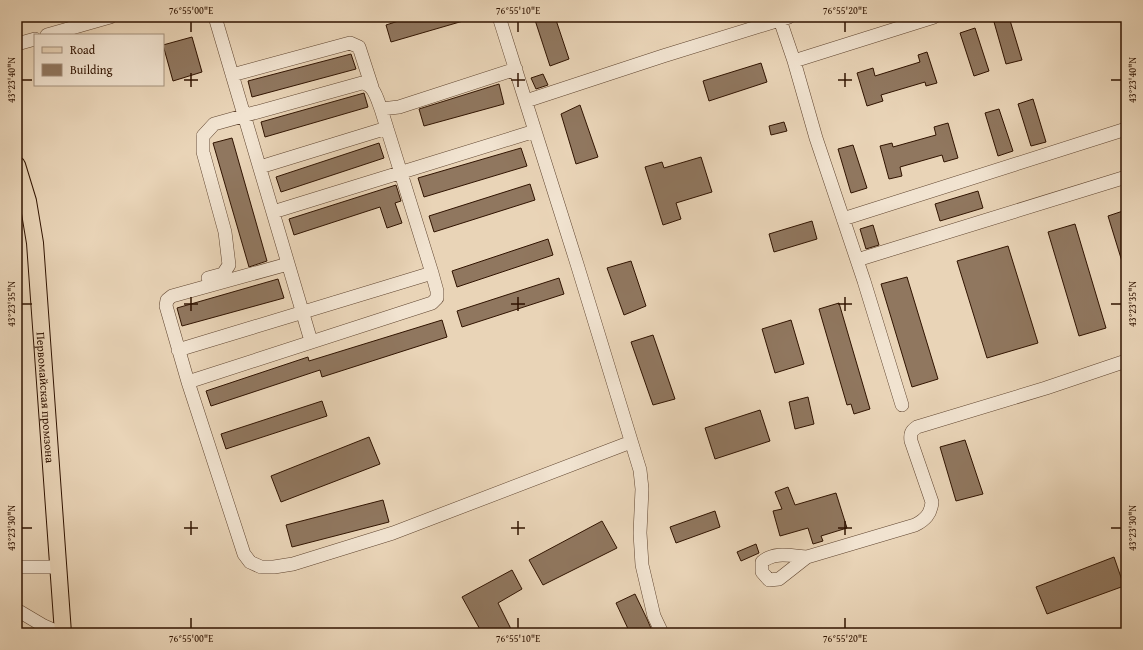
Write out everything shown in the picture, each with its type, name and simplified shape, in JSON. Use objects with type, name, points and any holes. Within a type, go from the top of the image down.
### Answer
[{"type":"main road","name":"Первомайская промзона","points":[[17,165],[28,201],[36,243],[63,633]]},
{"type":"street","points":[[51,34],[110,17]]},
{"type":"street","points":[[215,17],[311,341]]},
{"type":"street","points":[[499,17],[640,470],[642,489],[640,533],[642,564],[654,616],[662,633]]},
{"type":"street","points":[[794,62],[934,17]]},
{"type":"street","points":[[526,101],[782,18],[816,138],[857,260],[902,406]]},
{"type":"street","points":[[17,44],[34,39]]},
{"type":"street","points":[[188,382],[432,303],[437,298],[437,291],[432,273],[401,173],[381,109],[359,47],[350,43],[232,75]]},
{"type":"street","points":[[381,109],[399,107],[516,69]]},
{"type":"street","points":[[187,284],[223,274],[229,265],[225,232],[203,152],[203,136],[214,124],[362,83],[368,84],[372,87]]},
{"type":"street","points":[[260,168],[387,128]]},
{"type":"street","points":[[843,219],[1126,129]]},
{"type":"street","points":[[273,212],[535,131]]},
{"type":"street","points":[[857,260],[1126,177]]},
{"type":"street","points":[[288,264],[172,296],[167,300],[166,306],[168,318],[188,382],[244,554],[250,562],[261,567],[274,567],[293,564],[393,533],[631,442]]},
{"type":"street","points":[[178,350],[432,273]]},
{"type":"street","points":[[806,557],[915,525],[924,520],[932,510],[932,502],[910,435],[917,427],[1046,388],[1126,361]]},
{"type":"street","points":[[17,567],[58,567]]},
{"type":"street","points":[[17,610],[44,626],[60,633]]},
{"type":"building","points":[[411,17],[469,17],[470,19],[391,42],[386,25]]},
{"type":"building","points":[[534,17],[555,17],[569,59],[550,66]]},
{"type":"building","points":[[1009,17],[1022,60],[1006,64],[994,22]]},
{"type":"building","points":[[975,28],[989,71],[974,76],[960,33]]},
{"type":"building","points":[[192,37],[202,72],[173,81],[164,45]]},
{"type":"building","points":[[927,52],[937,83],[926,86],[925,82],[881,95],[883,101],[867,106],[857,73],[873,68],[875,76],[920,62],[918,55]]},
{"type":"building","points":[[351,54],[356,69],[252,97],[248,81]]},
{"type":"building","points":[[761,63],[767,82],[709,101],[703,81]]},
{"type":"building","points":[[543,74],[548,85],[536,89],[531,78]]},
{"type":"building","points":[[499,84],[504,104],[424,126],[419,109]]},
{"type":"building","points":[[364,93],[368,107],[265,137],[261,122]]},
{"type":"building","points":[[1033,99],[1046,142],[1031,146],[1018,104]]},
{"type":"building","points":[[580,105],[598,157],[576,164],[561,114]]},
{"type":"building","points":[[999,109],[1013,151],[998,156],[985,113]]},
{"type":"building","points":[[784,122],[787,131],[771,135],[769,126]]},
{"type":"building","points":[[948,123],[958,158],[944,162],[942,155],[900,167],[902,176],[889,179],[880,146],[892,143],[893,147],[936,135],[934,127]]},
{"type":"building","points":[[232,138],[267,261],[249,267],[213,143]]},
{"type":"building","points":[[379,143],[384,158],[281,192],[276,177]]},
{"type":"building","points":[[853,145],[867,188],[851,193],[838,149]]},
{"type":"building","points":[[521,148],[527,166],[424,197],[418,178]]},
{"type":"building","points":[[701,157],[712,192],[676,203],[681,219],[663,225],[645,167],[662,162],[664,168]]},
{"type":"building","points":[[530,184],[535,200],[434,232],[429,216]]},
{"type":"building","points":[[396,185],[401,201],[395,203],[402,223],[387,228],[380,207],[294,235],[289,219]]},
{"type":"building","points":[[978,191],[983,208],[940,221],[935,204]]},
{"type":"building","points":[[1126,210],[1126,268],[1124,268],[1108,216]]},
{"type":"building","points":[[812,221],[817,239],[774,252],[769,234]]},
{"type":"building","points":[[1075,224],[1106,328],[1079,336],[1048,232]]},
{"type":"building","points":[[873,225],[879,245],[866,249],[860,229]]},
{"type":"building","points":[[548,239],[553,255],[457,287],[452,271]]},
{"type":"building","points":[[1008,246],[1038,343],[987,358],[957,261]]},
{"type":"building","points":[[631,261],[646,306],[624,315],[607,268]]},
{"type":"building","points":[[907,277],[938,379],[912,387],[881,284]]},
{"type":"building","points":[[559,278],[564,294],[462,327],[457,311]]},
{"type":"building","points":[[278,279],[284,298],[182,326],[177,308]]},
{"type":"building","points":[[839,303],[870,409],[854,414],[851,404],[847,405],[819,309]]},
{"type":"building","points":[[442,320],[447,337],[322,377],[320,370],[211,406],[206,391],[308,357],[309,361]]},
{"type":"building","points":[[791,320],[804,364],[775,373],[762,329]]},
{"type":"building","points":[[653,335],[675,399],[653,405],[631,342]]},
{"type":"building","points":[[808,397],[814,424],[795,429],[789,402]]},
{"type":"building","points":[[322,401],[327,416],[226,449],[221,434]]},
{"type":"building","points":[[760,410],[770,441],[715,459],[705,428]]},
{"type":"building","points":[[369,437],[380,464],[281,502],[271,476]]},
{"type":"building","points":[[965,440],[983,494],[956,501],[940,447]]},
{"type":"building","points":[[788,487],[795,505],[836,493],[847,528],[821,536],[823,541],[813,544],[808,528],[780,536],[773,511],[782,509],[775,492]]},
{"type":"building","points":[[383,500],[389,522],[292,547],[286,525]]},
{"type":"building","points":[[715,511],[720,527],[676,543],[670,527]]},
{"type":"building","points":[[602,521],[617,548],[543,585],[529,560]]},
{"type":"building","points":[[756,544],[759,553],[741,561],[737,552]]},
{"type":"building","points":[[1114,557],[1124,586],[1047,614],[1036,587]]},
{"type":"building","points":[[512,570],[522,589],[498,603],[513,633],[482,633],[462,597]]},
{"type":"building","points":[[635,594],[653,633],[630,633],[616,603]]}]
